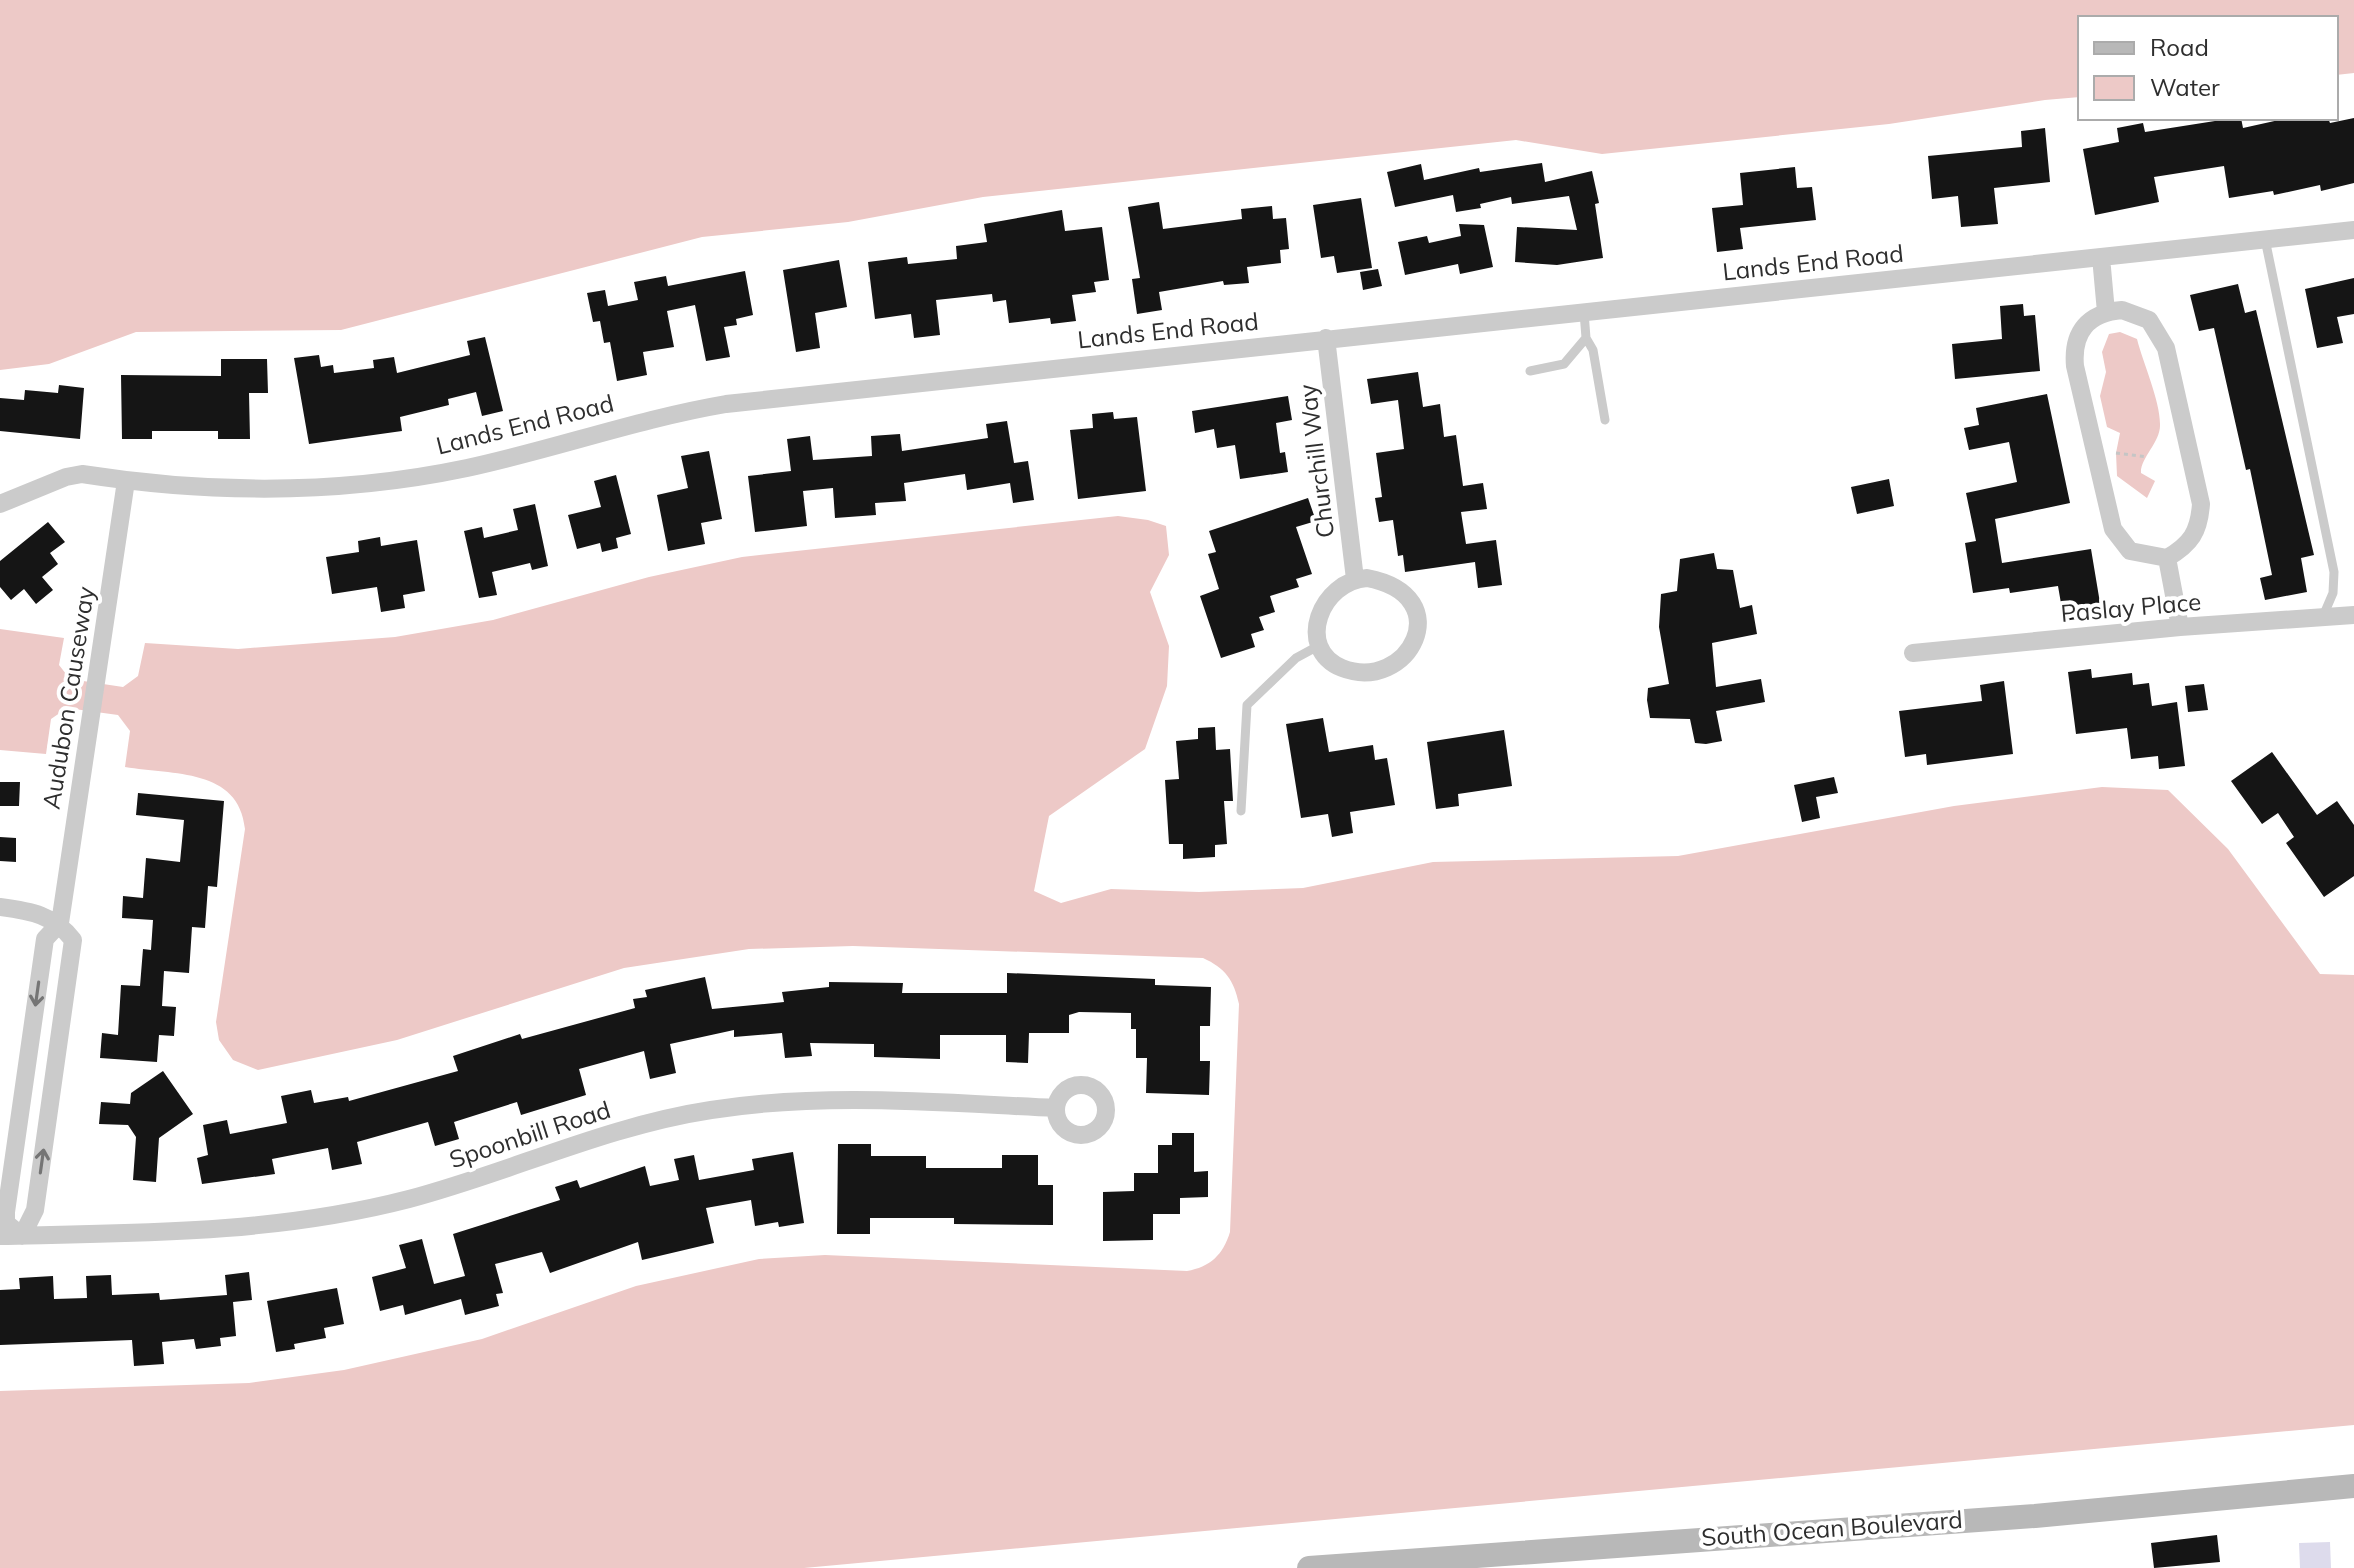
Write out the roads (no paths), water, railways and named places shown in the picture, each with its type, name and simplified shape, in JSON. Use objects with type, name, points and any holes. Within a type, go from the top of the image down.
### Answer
[{"type":"main road","name":"South Ocean Boulevard","points":[[1309,1568],[2035,1516],[2354,1486]]},
{"type":"street","name":"Lands End Road","points":[[0,504],[66,477],[82,474],[126,481],[267,490],[339,487],[466,468],[614,426],[726,404],[2354,230]]},
{"type":"street","points":[[2101,257],[2106,312]]},
{"type":"street","points":[[2122,310],[2149,320],[2166,348],[2201,504],[2199,526],[2193,539],[2167,558],[2130,551],[2113,529],[2105,501],[2074,352],[2075,338],[2083,326],[2106,312],[2122,310]]},
{"type":"street","name":"Churchill Way","points":[[1326,338],[1355,579]]},
{"type":"street","name":"Audubon Causeway","points":[[60,923],[73,940],[35,1210],[22,1236],[6,1223],[6,1212],[45,939],[60,923],[126,481]]},
{"type":"street","points":[[2167,558],[2180,627]]},
{"type":"street","points":[[1367,578],[1398,586],[1410,598],[1417,629],[1413,646],[1403,659],[1390,666],[1358,671],[1343,668],[1329,659],[1320,645],[1317,629],[1327,597],[1339,586],[1367,578]]},
{"type":"street","name":"Paslay Place","points":[[1913,653],[2324,614],[2354,615]]},
{"type":"street","points":[[0,907],[42,915],[60,923]]},
{"type":"street","name":"Spoonbill Road","points":[[0,1236],[212,1232],[285,1224],[409,1199],[640,1124],[712,1110],[833,1100],[1056,1108]]},
{"type":"lane","points":[[2265,239],[2334,572],[2333,593],[2324,614]]},
{"type":"lane","points":[[1584,312],[1586,338],[1593,350],[1605,420]]},
{"type":"lane","points":[[1530,371],[1564,364],[1586,338]]},
{"type":"lane","points":[[1241,811],[1247,705],[1296,658],[1320,645]]},
{"type":"water","points":[[0,0],[2354,0],[2354,73],[2338,75],[2338,16],[2078,16],[2078,97],[1889,124],[1602,154],[1516,140],[983,197],[848,222],[702,237],[341,330],[136,332],[49,364],[0,370]]},
{"type":"water","points":[[2120,332],[2137,339],[2159,414],[2159,431],[2141,473],[2155,481],[2147,498],[2117,476],[2116,453],[2120,433],[2107,427],[2100,396],[2106,372],[2102,352],[2109,334]]},
{"type":"water","points":[[1118,516],[1166,526],[1169,555],[1150,592],[1169,646],[1167,686],[1145,749],[1049,816],[1034,891],[1061,903],[1111,889],[1199,892],[1303,888],[1433,862],[1678,856],[1954,806],[2102,787],[2168,790],[2228,849],[2320,974],[2354,975],[2354,1425],[804,1568],[0,1568],[0,1391],[249,1383],[344,1370],[482,1339],[636,1286],[759,1259],[825,1255],[1187,1271],[1209,1263],[1224,1247],[1230,1232],[1239,1004],[1227,976],[1203,958],[853,946],[749,949],[624,968],[397,1040],[258,1070],[233,1060],[219,1040],[216,1022],[245,829],[240,809],[230,795],[201,778],[125,767],[130,731],[118,715],[67,708],[51,719],[46,754],[0,750],[0,629],[64,638],[59,665],[70,679],[123,687],[138,676],[145,643],[238,649],[395,637],[493,620],[649,577],[742,557]]}]
